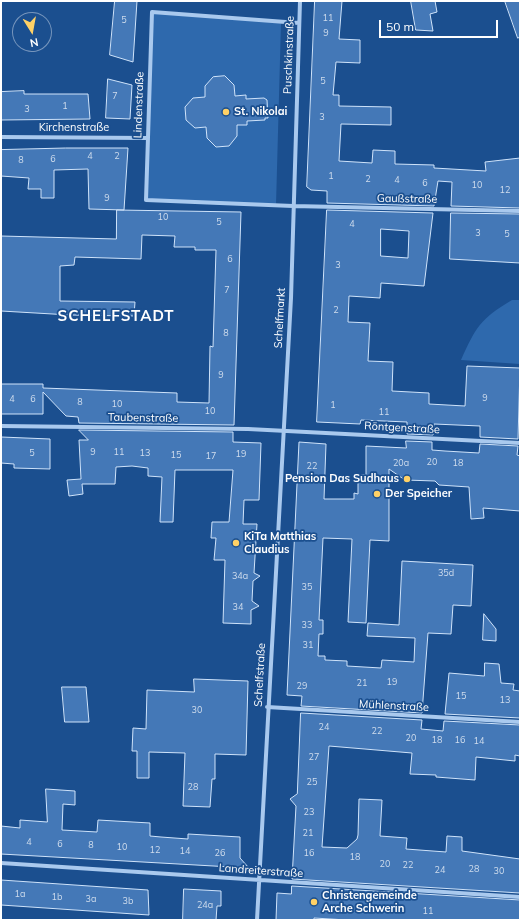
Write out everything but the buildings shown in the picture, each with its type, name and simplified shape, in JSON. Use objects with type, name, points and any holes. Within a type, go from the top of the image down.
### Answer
[{"type":"street","name":"Puschkinstraße","points":[[293,206],[300,1]]},
{"type":"street","name":"Lindenstraße","points":[[293,206],[146,200],[147,138],[152,12],[299,23]]},
{"type":"street","name":"Kirchenstraße","points":[[1,137],[147,138]]},
{"type":"street","name":"Gaußstraße","points":[[293,206],[520,211]]},
{"type":"street","name":"Schelfmarkt","points":[[284,431],[291,298],[293,206]]},
{"type":"street","name":"Taubenstraße","points":[[1,426],[248,429],[284,431]]},
{"type":"street","name":"Röntgenstraße","points":[[284,431],[520,443]]},
{"type":"street","name":"Schelfstraße","points":[[256,920],[284,431]]},
{"type":"street","name":"Mühlenstraße","points":[[267,707],[520,722]]},
{"type":"street","name":"Landreiterstraße","points":[[1,863],[520,897]]},
{"type":"shaded area","points":[[152,12],[281,23],[276,205],[146,200]]},
{"type":"shaded area","points":[[512,300],[520,300],[520,364],[461,360],[471,339],[480,325],[493,313]]},
{"type":"place","name":"St. Nikolai","points":[[226,112]]},
{"type":"place","name":"Pension Das Sudhaus","points":[[407,479]]},
{"type":"place","name":"Der Speicher","points":[[377,494]]},
{"type":"place","name":"KiTa Matthias Claudius","points":[[236,543]]},
{"type":"place","name":"Christengemeinde Arche Schwerin","points":[[314,902]]},
{"type":"district","name":"SCHELFSTADT","points":[[116,316]]}]
